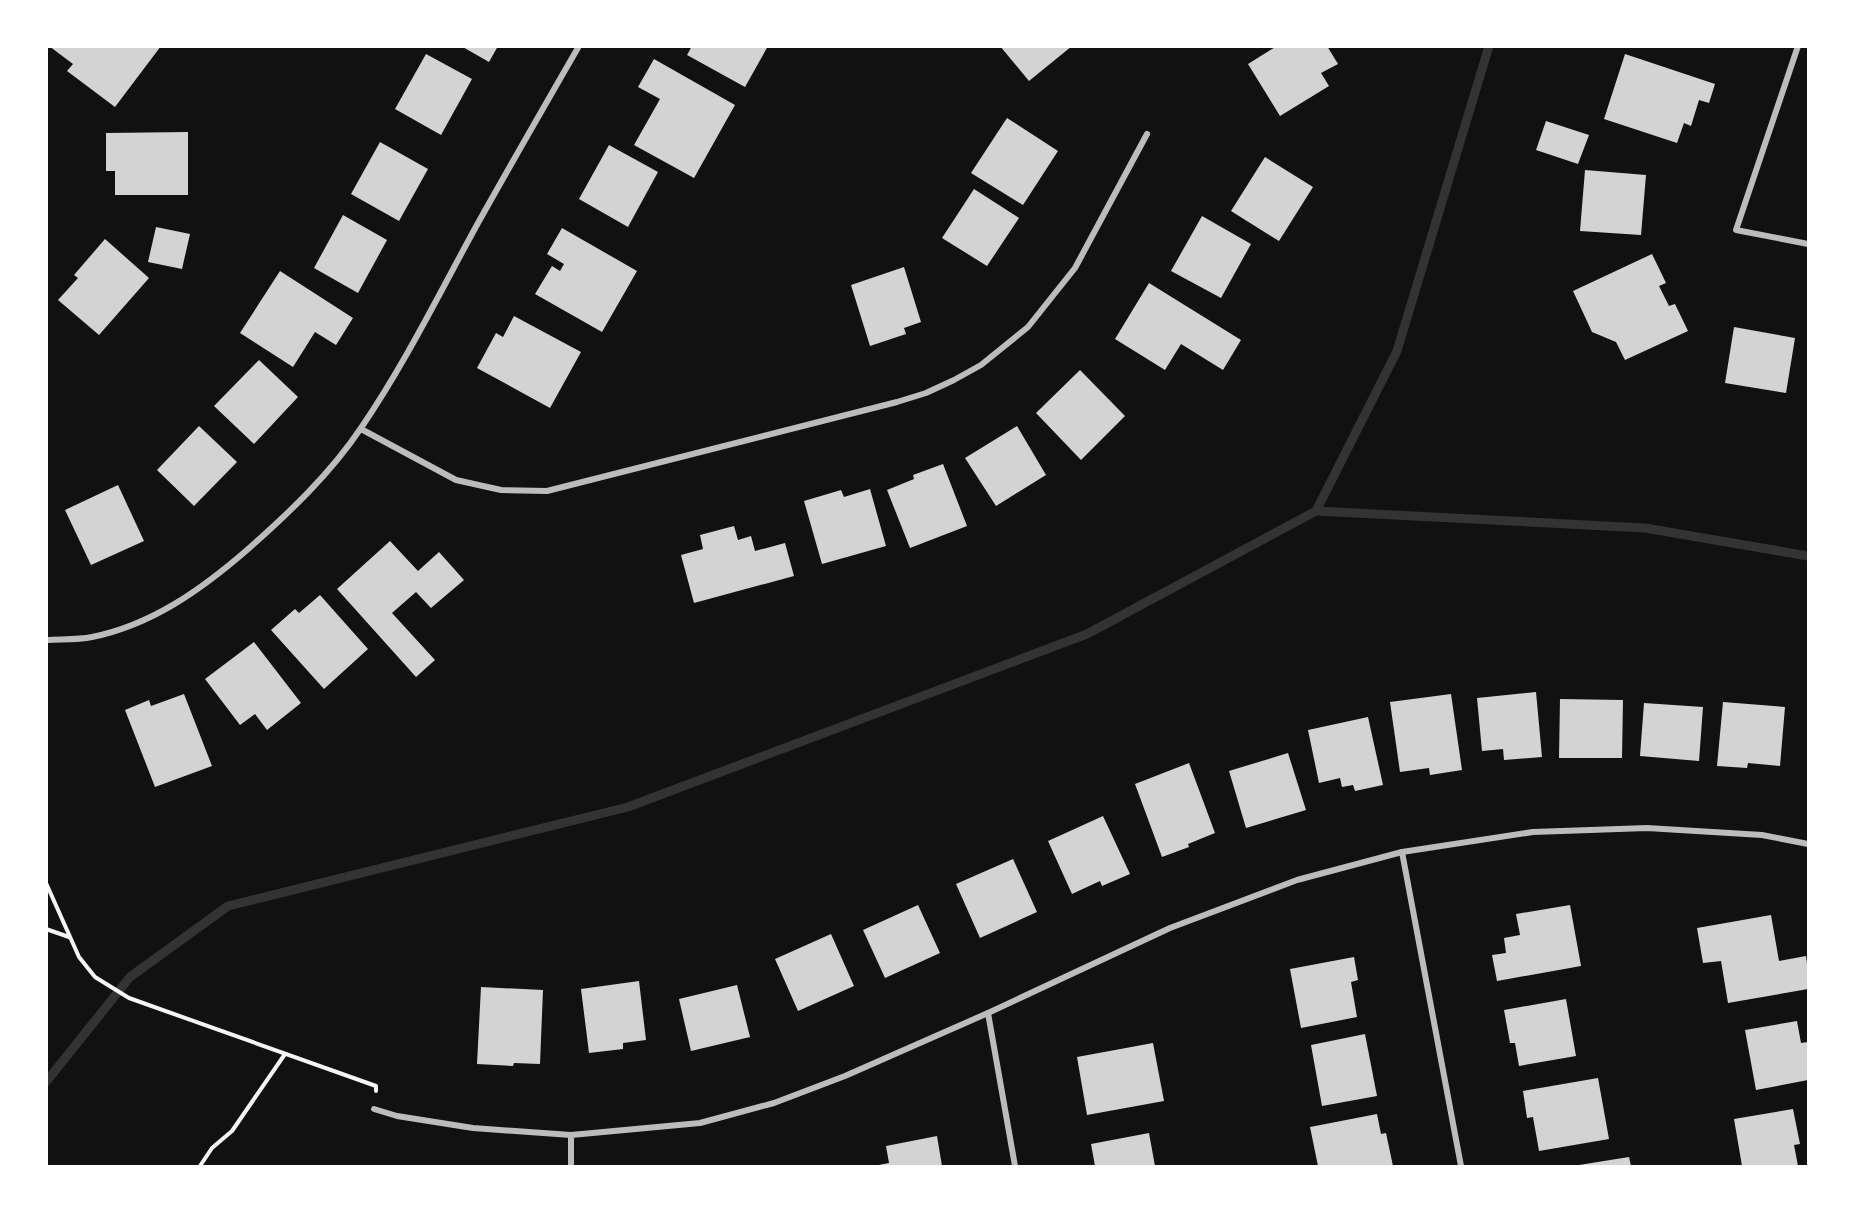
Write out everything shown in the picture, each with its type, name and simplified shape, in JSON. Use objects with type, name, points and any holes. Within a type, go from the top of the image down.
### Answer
[{"type":"street","points":[[46,640],[90,638],[134,626],[175,605],[225,569],[283,519],[335,463],[361,429],[409,352],[478,223],[579,46]]},
{"type":"street","points":[[1798,46],[1736,230],[1809,244]]},
{"type":"street","points":[[361,429],[456,480],[501,490],[547,491],[926,393],[981,366],[1028,327],[1075,268],[1147,134]]},
{"type":"street","points":[[374,1109],[397,1116],[473,1128],[571,1135],[700,1123],[774,1103],[845,1076],[988,1013],[1170,928],[1297,880],[1402,852],[1533,832],[1647,828],[1762,835],[1809,844]]},
{"type":"street","points":[[1402,852],[1461,1167]]},
{"type":"street","points":[[988,1013],[1015,1167]]},
{"type":"street","points":[[571,1135],[571,1167]]},
{"type":"path","points":[[46,883],[79,957],[95,977],[129,998],[376,1086],[374,1109]]},
{"type":"path","points":[[46,929],[70,937]]},
{"type":"path","points":[[200,1167],[212,1148],[232,1131],[285,1054]]},
{"type":"building","points":[[49,46],[161,46],[115,107],[67,71],[73,64]]},
{"type":"building","points":[[461,46],[498,46],[489,62]]},
{"type":"building","points":[[692,46],[768,46],[745,87],[687,55]]},
{"type":"building","points":[[1000,46],[1072,46],[1029,81]]},
{"type":"building","points":[[1277,46],[1327,46],[1338,64],[1321,73],[1329,86],[1280,116],[1248,64]]},
{"type":"building","points":[[426,54],[472,79],[441,135],[395,109]]},
{"type":"building","points":[[1625,54],[1715,84],[1709,103],[1699,100],[1691,126],[1684,123],[1677,143],[1604,119]]},
{"type":"building","points":[[654,59],[735,105],[694,178],[634,145],[660,99],[638,87]]},
{"type":"building","points":[[1007,118],[1058,151],[1023,205],[971,173]]},
{"type":"building","points":[[1546,121],[1589,135],[1578,164],[1536,150]]},
{"type":"building","points":[[188,132],[188,195],[115,195],[115,171],[106,171],[106,133]]},
{"type":"building","points":[[380,142],[428,169],[399,221],[351,194]]},
{"type":"building","points":[[609,145],[658,172],[628,227],[579,199]]},
{"type":"building","points":[[1265,157],[1313,187],[1279,241],[1231,211]]},
{"type":"building","points":[[1585,170],[1646,175],[1641,235],[1580,231]]},
{"type":"building","points":[[974,189],[1019,218],[987,266],[942,238]]},
{"type":"building","points":[[343,215],[387,240],[358,293],[314,268]]},
{"type":"building","points":[[1202,216],[1251,244],[1221,298],[1171,271]]},
{"type":"building","points":[[156,227],[190,234],[182,269],[148,262]]},
{"type":"building","points":[[562,228],[637,271],[602,332],[535,294],[552,266],[560,271],[564,264],[547,254]]},
{"type":"building","points":[[105,239],[149,278],[99,335],[58,300],[78,278],[74,275]]},
{"type":"building","points":[[1652,254],[1666,283],[1659,286],[1669,306],[1675,304],[1688,331],[1625,360],[1616,342],[1592,332],[1573,291]]},
{"type":"building","points":[[904,267],[921,322],[904,328],[906,334],[870,346],[851,285]]},
{"type":"building","points":[[280,271],[353,318],[336,345],[315,332],[293,367],[240,333]]},
{"type":"building","points":[[1149,283],[1241,340],[1223,370],[1181,344],[1165,370],[1115,339]]},
{"type":"building","points":[[514,316],[581,352],[550,408],[477,368],[496,333],[503,337]]},
{"type":"building","points":[[1734,327],[1795,338],[1786,393],[1725,383]]},
{"type":"building","points":[[259,360],[298,397],[254,444],[214,406]]},
{"type":"building","points":[[1080,370],[1125,416],[1081,460],[1036,413]]},
{"type":"building","points":[[199,426],[237,462],[194,506],[157,470]]},
{"type":"building","points":[[1017,426],[1046,475],[996,506],[965,458]]},
{"type":"building","points":[[943,464],[967,526],[910,548],[887,490],[914,479],[913,475]]},
{"type":"building","points":[[118,485],[144,541],[91,565],[65,510]]},
{"type":"building","points":[[870,489],[886,546],[822,564],[804,501],[841,490],[844,497]]},
{"type":"building","points":[[734,526],[738,540],[751,536],[755,551],[785,543],[794,576],[694,603],[681,555],[703,549],[700,535]]},
{"type":"building","points":[[390,541],[418,571],[439,552],[464,580],[431,608],[416,592],[392,613],[435,660],[416,677],[337,589]]},
{"type":"building","points":[[320,595],[368,649],[324,689],[271,630],[295,609],[299,613]]},
{"type":"building","points":[[254,642],[301,703],[267,730],[255,714],[240,725],[205,679]]},
{"type":"building","points":[[1536,692],[1542,757],[1504,760],[1503,749],[1482,751],[1477,698]]},
{"type":"building","points":[[184,694],[212,766],[155,787],[125,710],[149,700],[151,706]]},
{"type":"building","points":[[1451,694],[1462,770],[1430,775],[1429,768],[1400,772],[1390,702]]},
{"type":"building","points":[[1560,699],[1623,700],[1622,758],[1559,758]]},
{"type":"building","points":[[1723,702],[1785,707],[1780,766],[1748,763],[1747,768],[1717,766]]},
{"type":"building","points":[[1644,703],[1703,707],[1699,761],[1640,756]]},
{"type":"building","points":[[1368,717],[1383,785],[1355,791],[1353,785],[1342,787],[1340,778],[1319,783],[1308,730]]},
{"type":"building","points":[[1288,753],[1306,810],[1246,828],[1229,771]]},
{"type":"building","points":[[1189,763],[1215,833],[1188,844],[1189,847],[1162,857],[1135,784]]},
{"type":"building","points":[[1103,816],[1130,874],[1102,886],[1100,881],[1072,894],[1048,841]]},
{"type":"building","points":[[1013,859],[1037,912],[980,938],[956,884]]},
{"type":"building","points":[[918,905],[940,953],[885,978],[863,930]]},
{"type":"building","points":[[1570,905],[1581,966],[1497,981],[1492,955],[1506,953],[1504,938],[1520,935],[1516,914]]},
{"type":"building","points":[[1771,915],[1779,961],[1806,956],[1808,989],[1728,1003],[1721,961],[1703,963],[1697,928]]},
{"type":"building","points":[[831,934],[854,986],[798,1011],[775,959]]},
{"type":"building","points":[[1354,957],[1358,980],[1351,982],[1357,1017],[1301,1028],[1290,969]]},
{"type":"building","points":[[639,981],[646,1040],[623,1043],[623,1049],[589,1053],[581,989]]},
{"type":"building","points":[[737,985],[750,1037],[691,1051],[679,999]]},
{"type":"building","points":[[481,987],[543,990],[540,1064],[514,1063],[513,1066],[477,1064]]},
{"type":"building","points":[[1566,999],[1576,1056],[1519,1066],[1515,1043],[1510,1043],[1504,1010]]},
{"type":"building","points":[[1797,1021],[1801,1043],[1808,1042],[1808,1080],[1756,1090],[1745,1030]]},
{"type":"building","points":[[1365,1034],[1377,1096],[1322,1106],[1311,1045]]},
{"type":"building","points":[[1153,1043],[1164,1101],[1087,1115],[1077,1057]]},
{"type":"building","points":[[1598,1078],[1609,1139],[1539,1151],[1533,1117],[1527,1118],[1523,1091]]},
{"type":"building","points":[[1793,1109],[1800,1144],[1794,1145],[1798,1166],[1742,1166],[1734,1119]]},
{"type":"building","points":[[1377,1114],[1381,1134],[1386,1133],[1393,1166],[1318,1166],[1310,1127]]},
{"type":"building","points":[[1149,1133],[1155,1166],[1095,1166],[1091,1144]]},
{"type":"building","points":[[937,1136],[942,1166],[873,1166],[889,1163],[886,1146]]},
{"type":"building","points":[[1629,1157],[1631,1166],[1579,1166],[1579,1165]]},
{"type":"waterway","points":[[46,1082],[130,977],[228,906],[628,807],[1087,634],[1316,511],[1397,351],[1489,46]]},
{"type":"waterway","points":[[1316,511],[1645,528],[1808,556]]}]
